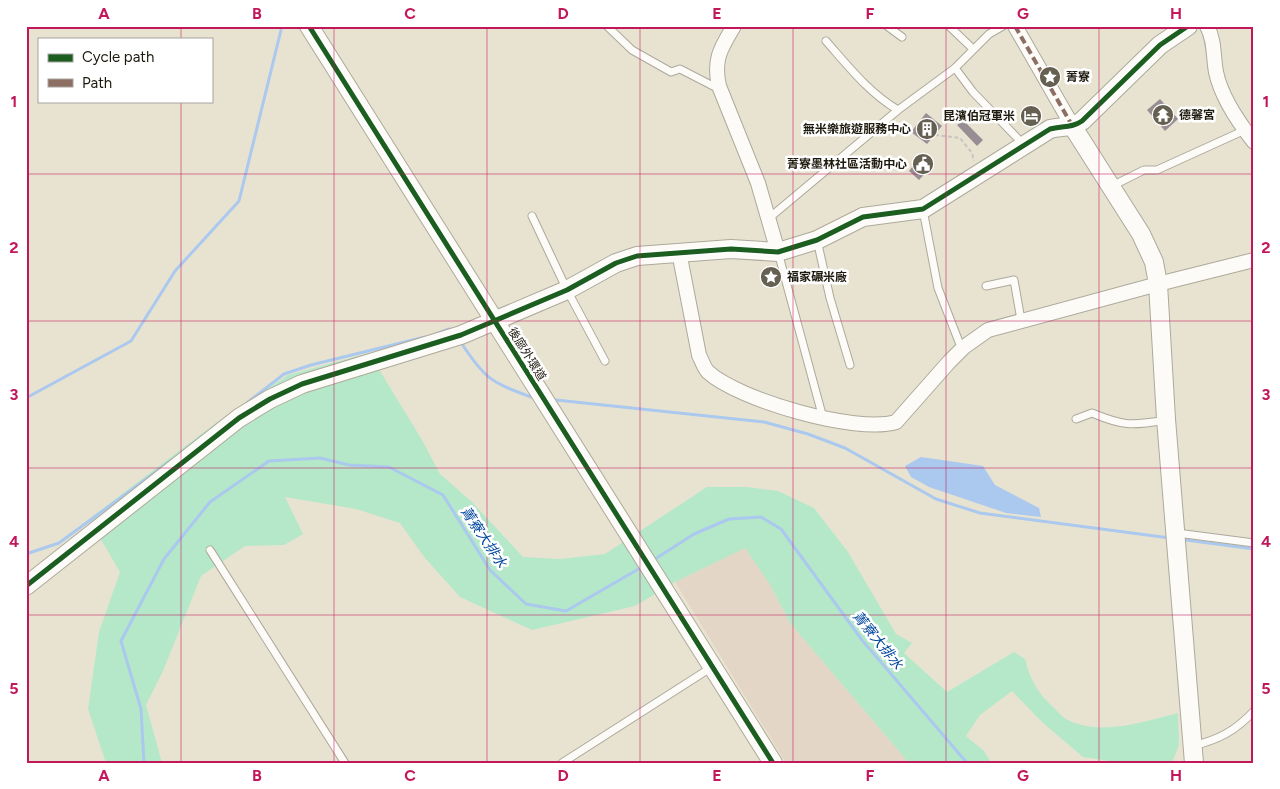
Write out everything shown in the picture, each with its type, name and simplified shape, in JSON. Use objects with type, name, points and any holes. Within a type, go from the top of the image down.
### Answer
[{"type":"street","name":"後廍外環道","points":[[309,26],[773,763]]},
{"type":"street","points":[[734,26],[719,52],[715,70],[719,86],[751,165],[778,252]]},
{"type":"street","points":[[1015,26],[1073,127],[1141,234],[1154,262],[1158,284],[1166,419],[1194,754]]},
{"type":"street","points":[[26,586],[239,418],[270,399],[302,384],[461,335],[567,290],[616,263],[637,256],[731,249],[778,252],[817,240],[863,217],[923,209],[1050,129],[1061,126],[1073,127],[1160,45],[1188,26]]},
{"type":"street","points":[[1207,26],[1212,36],[1216,73],[1221,86],[1251,136]]},
{"type":"street","points":[[679,252],[699,355],[706,370],[721,381],[763,400],[823,419],[884,426],[896,422],[964,347],[988,330],[1254,260]]},
{"type":"lane","points":[[607,26],[632,50],[672,72],[680,69],[713,86],[719,86]]},
{"type":"lane","points":[[887,26],[902,37]]},
{"type":"lane","points":[[949,26],[973,49]]},
{"type":"lane","points":[[768,220],[898,110],[955,68],[989,34],[1003,26]]},
{"type":"lane","points":[[826,41],[858,77],[883,101],[898,110]]},
{"type":"lane","points":[[955,68],[973,92],[1023,145]]},
{"type":"lane","points":[[1110,187],[1144,170],[1157,170],[1251,136]]},
{"type":"lane","points":[[923,209],[938,288],[959,342],[964,347]]},
{"type":"lane","points":[[532,216],[567,290],[605,360]]},
{"type":"lane","points":[[817,240],[830,298],[850,365]]},
{"type":"lane","points":[[778,252],[823,419]]},
{"type":"lane","points":[[986,286],[1014,280],[1021,320]]},
{"type":"lane","points":[[1076,419],[1092,413],[1117,424],[1138,425],[1166,419]]},
{"type":"lane","points":[[1176,533],[1254,544]]},
{"type":"lane","points":[[210,550],[345,763]]},
{"type":"lane","points":[[562,763],[712,667]]},
{"type":"lane","points":[[1194,754],[1209,742],[1236,730],[1254,711]]},
{"type":"path","points":[[935,135],[960,138],[972,153],[976,168],[980,174]]},
{"type":"shaded area","points":[[745,547],[769,583],[790,623],[909,763],[786,763],[675,582]]},
{"type":"green space","points":[[369,353],[422,440],[440,474],[471,501],[523,557],[560,559],[605,554],[707,487],[747,487],[778,491],[814,508],[848,552],[896,634],[912,643],[904,653],[947,692],[1014,652],[1025,659],[1032,680],[1048,702],[1064,718],[1081,725],[1095,727],[1123,726],[1178,713],[1179,745],[1172,763],[1122,763],[1083,757],[1043,723],[1012,691],[980,715],[966,736],[984,751],[991,763],[909,763],[790,623],[769,583],[745,548],[675,582],[635,606],[532,630],[460,597],[424,557],[400,523],[356,509],[285,497],[303,534],[284,545],[245,546],[201,576],[163,671],[146,705],[162,763],[106,763],[88,709],[99,632],[120,572],[89,519],[216,423],[288,375]]},
{"type":"water","points":[[921,457],[983,466],[995,485],[1039,508],[1041,517],[1006,513],[929,487],[911,477],[905,466]]},
{"type":"building","name":"德馨宮","points":[[1160,99],[1178,119],[1165,131],[1147,110]]},
{"type":"building","name":"無米樂旅遊服務中心","points":[[926,113],[942,126],[927,144],[911,132]]},
{"type":"building","points":[[963,120],[983,140],[977,146],[957,125]]},
{"type":"building","name":"菁寮墨林社區活動中心","points":[[923,153],[933,161],[928,167],[930,168],[919,180],[909,171]]},
{"type":"waterway","points":[[26,398],[131,341],[175,271],[239,201],[282,26]]},
{"type":"waterway","points":[[436,334],[449,329]]},
{"type":"waterway","points":[[248,402],[284,374],[311,365],[425,337]]},
{"type":"waterway","points":[[462,344],[477,365],[491,378],[507,388],[531,397]]},
{"type":"waterway","points":[[556,400],[764,422],[808,434],[845,448],[936,499],[980,513],[1170,538]]},
{"type":"waterway","name":"菁寮大排水","points":[[144,763],[141,709],[121,641],[164,559],[210,502],[269,461],[320,458],[349,465],[389,467],[443,495],[490,570],[526,604],[566,611],[642,567]]},
{"type":"waterway","points":[[26,554],[59,543],[172,460]]},
{"type":"waterway","name":"菁寮大排水","points":[[652,561],[694,534],[729,519],[761,517],[781,529],[862,640],[967,763]]},
{"type":"waterway","points":[[1186,540],[1254,549]]},
{"type":"marked path","points":[[1015,26],[1073,127]]},
{"type":"cycle path","points":[[309,26],[773,763]]},
{"type":"cycle path","points":[[26,586],[239,418],[270,399],[302,384],[461,335],[567,290],[616,263],[637,256],[731,249],[778,252],[817,240],[863,217],[923,209],[1050,129],[1071,126],[1082,121],[1160,45],[1188,26]]},
{"type":"place","name":"菁寮","points":[[1050,77]]},
{"type":"place","name":"德馨宮","points":[[1163,115]]},
{"type":"place","name":"昆濱伯冠軍米","points":[[1031,116]]},
{"type":"place","name":"無米樂旅遊服務中心","points":[[927,129]]},
{"type":"place","name":"菁寮墨林社區活動中心","points":[[923,164]]},
{"type":"place","name":"福家碾米廠","points":[[771,277]]}]
